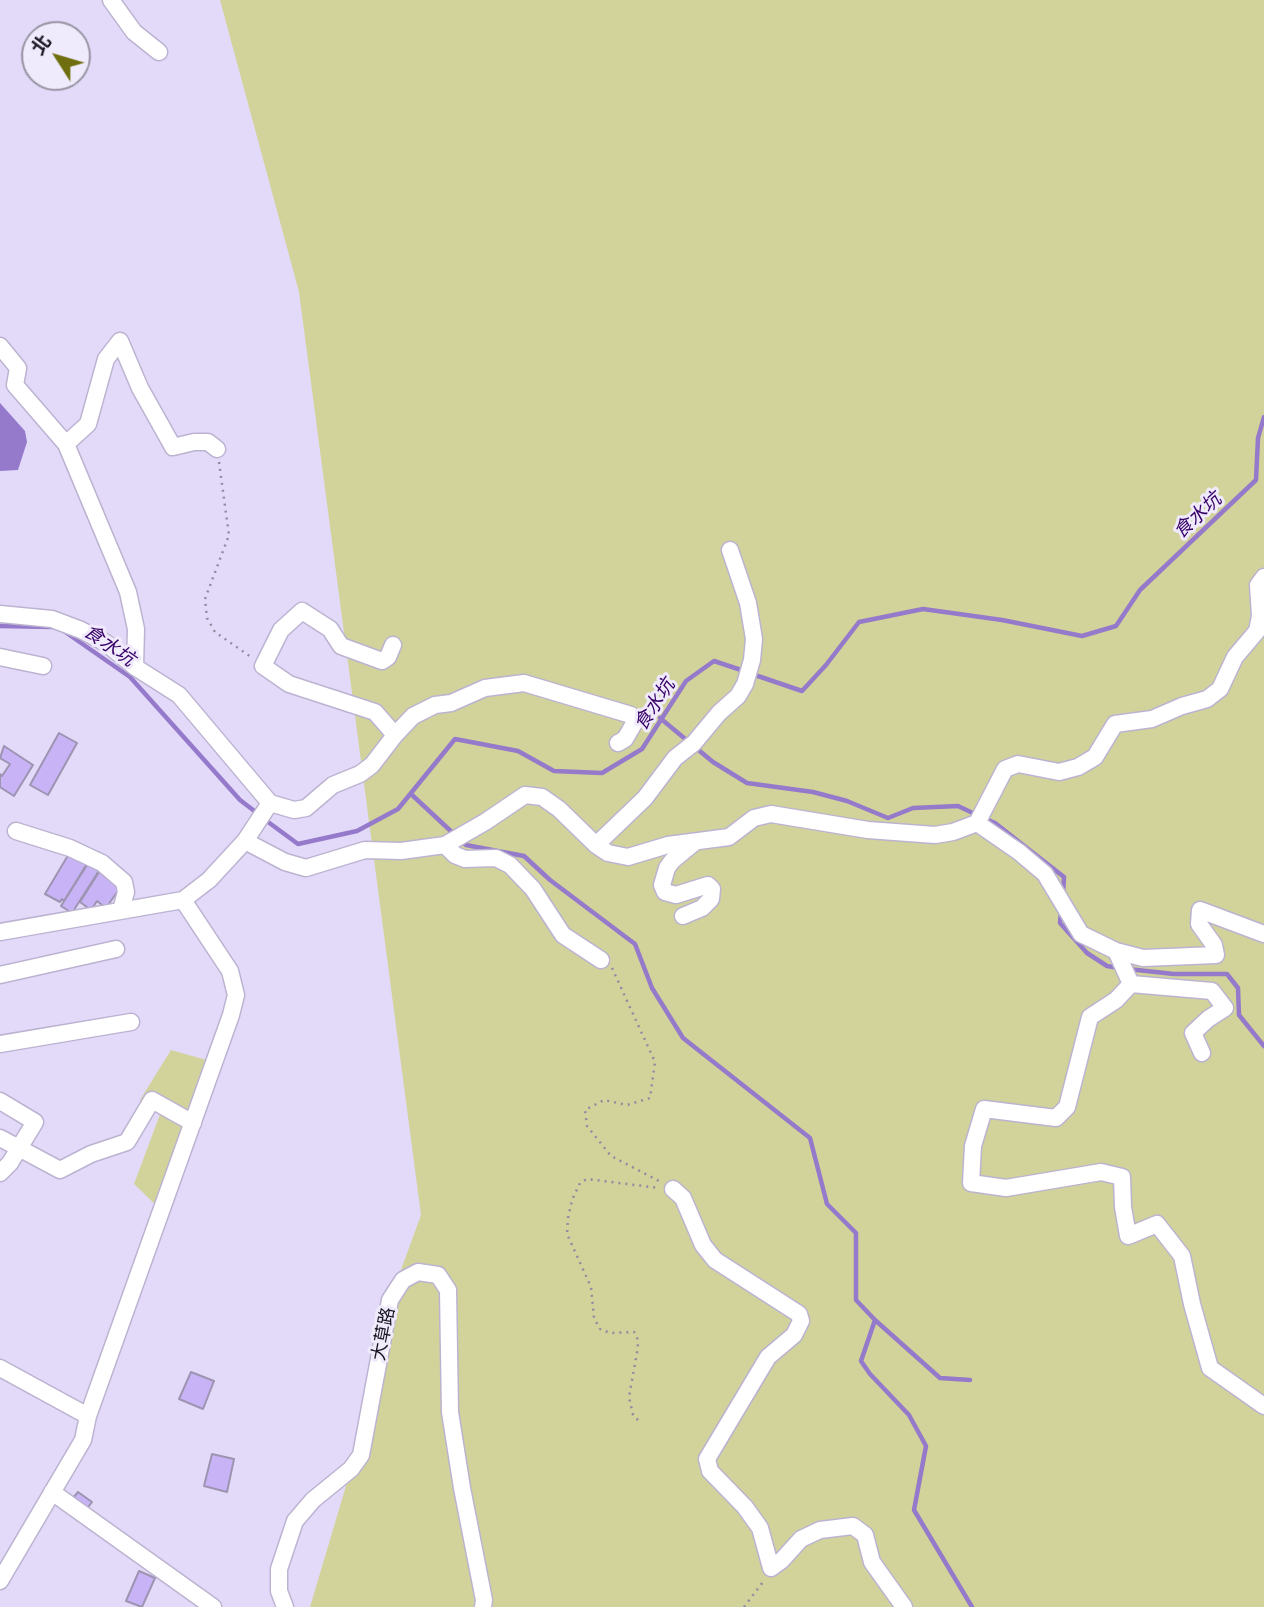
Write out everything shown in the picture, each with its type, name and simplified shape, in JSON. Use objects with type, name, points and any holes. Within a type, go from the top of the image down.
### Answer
[{"type":"street","points":[[111,0],[134,32],[159,51]]},
{"type":"street","points":[[66,444],[88,424],[106,359],[120,341],[140,388],[173,447],[208,442],[217,449]]},
{"type":"street","points":[[0,346],[18,368],[15,385],[66,444],[128,592],[136,629],[135,667]]},
{"type":"street","points":[[596,845],[645,798],[675,758],[691,746],[719,713],[738,696],[745,684],[752,660],[754,639],[748,603],[730,550]]},
{"type":"street","points":[[245,841],[285,862],[306,868],[365,849],[401,851],[451,841],[524,795],[542,797],[559,809],[596,845],[608,853],[628,857],[668,845],[729,836],[754,818],[771,814],[868,830],[934,835],[953,832],[977,823],[1005,769],[1018,764],[1059,772],[1078,767],[1095,757],[1115,724],[1152,719],[1207,699],[1220,690],[1235,657],[1258,631],[1258,585],[1264,578]]},
{"type":"street","points":[[393,645],[388,657],[382,662],[341,646],[330,629],[302,611],[281,630],[263,666],[289,684],[374,712],[395,735]]},
{"type":"street","points":[[0,614],[52,619],[106,643],[135,667],[179,695],[270,803],[294,810],[306,808],[333,785],[360,774],[372,765],[413,716],[435,705],[451,703],[485,688],[524,683],[631,715],[636,720],[625,739],[618,743]]},
{"type":"street","points":[[0,657],[43,666]]},
{"type":"street","points":[[0,932],[183,900],[209,880],[245,841],[270,803]]},
{"type":"street","points":[[977,823],[1045,874],[1081,934],[1118,955],[1143,958],[1216,955],[1214,945],[1199,923],[1200,910],[1264,934]]},
{"type":"street","points":[[16,831],[70,848],[102,863],[124,882],[127,892],[121,910]]},
{"type":"street","points":[[683,916],[702,908],[711,899],[712,889],[708,884],[676,895],[665,892],[662,885],[672,861],[696,840]]},
{"type":"street","points":[[451,841],[455,855],[465,859],[496,858],[510,865],[533,889],[563,935],[601,960]]},
{"type":"street","points":[[0,1581],[83,1440],[88,1416],[231,1015],[236,995],[230,971],[183,900]]},
{"type":"street","points":[[0,975],[117,949]]},
{"type":"street","points":[[1118,955],[1130,981]]},
{"type":"street","points":[[1130,981],[1212,990],[1225,1009],[1208,1019],[1193,1034],[1202,1053]]},
{"type":"street","points":[[1130,981],[1116,1000],[1090,1017],[1073,1090],[1067,1107],[1056,1118],[984,1109],[973,1146],[971,1183],[1006,1188],[1101,1172],[1122,1177],[1128,1236],[1157,1224],[1182,1256],[1210,1368],[1264,1406]]},
{"type":"street","points":[[0,1044],[131,1022]]},
{"type":"street","points":[[0,1138],[60,1170],[92,1154],[127,1142],[152,1100],[192,1123]]},
{"type":"street","points":[[0,1101],[35,1122],[10,1163],[0,1173]]},
{"type":"street","points":[[673,1189],[682,1198],[703,1245],[715,1260],[799,1314],[801,1321],[794,1335],[768,1357],[707,1460],[710,1471],[745,1507],[760,1528],[771,1568],[802,1539],[820,1530],[852,1526],[865,1535],[873,1562],[904,1607]]},
{"type":"street","name":"大草路","points":[[285,1607],[279,1591],[279,1569],[295,1521],[313,1500],[351,1469],[361,1455],[390,1300],[403,1280],[418,1272],[438,1275],[448,1290],[450,1412],[484,1600],[483,1607]]},
{"type":"street","points":[[0,1368],[88,1416]]},
{"type":"street","points":[[52,1492],[213,1607]]},
{"type":"path","points":[[217,449],[229,535],[205,599],[207,618],[215,632],[263,666]]},
{"type":"path","points":[[601,960],[613,969],[655,1062],[650,1098],[627,1104],[604,1100],[586,1110],[587,1126],[611,1156],[673,1189]]},
{"type":"path","points":[[638,1420],[633,1415],[629,1397],[638,1347],[637,1336],[634,1332],[610,1333],[600,1329],[594,1318],[591,1287],[567,1234],[568,1218],[580,1183],[587,1179],[673,1189]]},
{"type":"path","points":[[744,1607],[761,1587],[771,1568]]},
{"type":"green space","points":[[220,0],[1264,0],[1264,1607],[310,1607],[351,1469],[390,1300],[421,1215],[299,292]]},
{"type":"green space","points":[[171,1050],[210,1061],[161,1210],[134,1184],[162,1109],[140,1100]]},
{"type":"shaded area","points":[[0,403],[25,431],[27,442],[18,470],[0,471]]},
{"type":"building","points":[[59,733],[77,743],[48,795],[30,785]]},
{"type":"building","points":[[4,746],[33,765],[14,796],[0,787],[0,774],[2,776],[10,764],[0,758]]},
{"type":"building","points":[[70,852],[88,862],[64,901],[62,899],[60,902],[45,894]]},
{"type":"building","points":[[89,862],[100,869],[72,913],[61,906]]},
{"type":"building","points":[[99,872],[120,888],[106,908],[97,901],[91,910],[80,902]]},
{"type":"building","points":[[191,1372],[214,1381],[203,1409],[179,1399]]},
{"type":"building","points":[[212,1454],[234,1459],[227,1492],[204,1486]]},
{"type":"building","points":[[78,1492],[92,1502],[83,1514],[69,1503]]},
{"type":"building","points":[[139,1571],[155,1578],[142,1607],[126,1601]]},
{"type":"waterway","name":"食水坑","points":[[752,674],[802,691],[859,622],[923,609],[1002,620],[1082,636],[1116,626],[1140,590],[1256,480],[1258,438],[1264,417]]},
{"type":"waterway","name":"食水坑","points":[[0,626],[53,627]]},
{"type":"waterway","name":"食水坑","points":[[61,629],[130,677],[240,800],[257,813]]},
{"type":"waterway","name":"食水坑","points":[[264,819],[298,844],[357,831],[398,809],[455,739],[518,751],[554,771],[602,773],[642,749],[686,681],[714,661],[744,671]]},
{"type":"waterway","points":[[660,718],[713,762],[747,783],[813,792],[847,801],[888,818],[913,808],[958,806],[977,815]]},
{"type":"waterway","points":[[411,794],[455,835]]},
{"type":"waterway","points":[[984,818],[995,823],[1064,877],[1063,895]]},
{"type":"waterway","points":[[461,841],[466,845],[524,856],[550,880],[635,944],[652,988],[683,1038],[810,1138],[827,1204],[856,1233],[856,1300],[875,1320],[861,1361],[909,1415],[926,1446],[914,1510],[972,1607]]},
{"type":"waterway","points":[[1061,910],[1060,923],[1087,953],[1107,966],[1119,968]]},
{"type":"waterway","points":[[1128,969],[1174,974],[1227,974],[1238,988],[1239,1015],[1264,1046]]},
{"type":"waterway","points":[[875,1320],[940,1378],[970,1380]]}]
